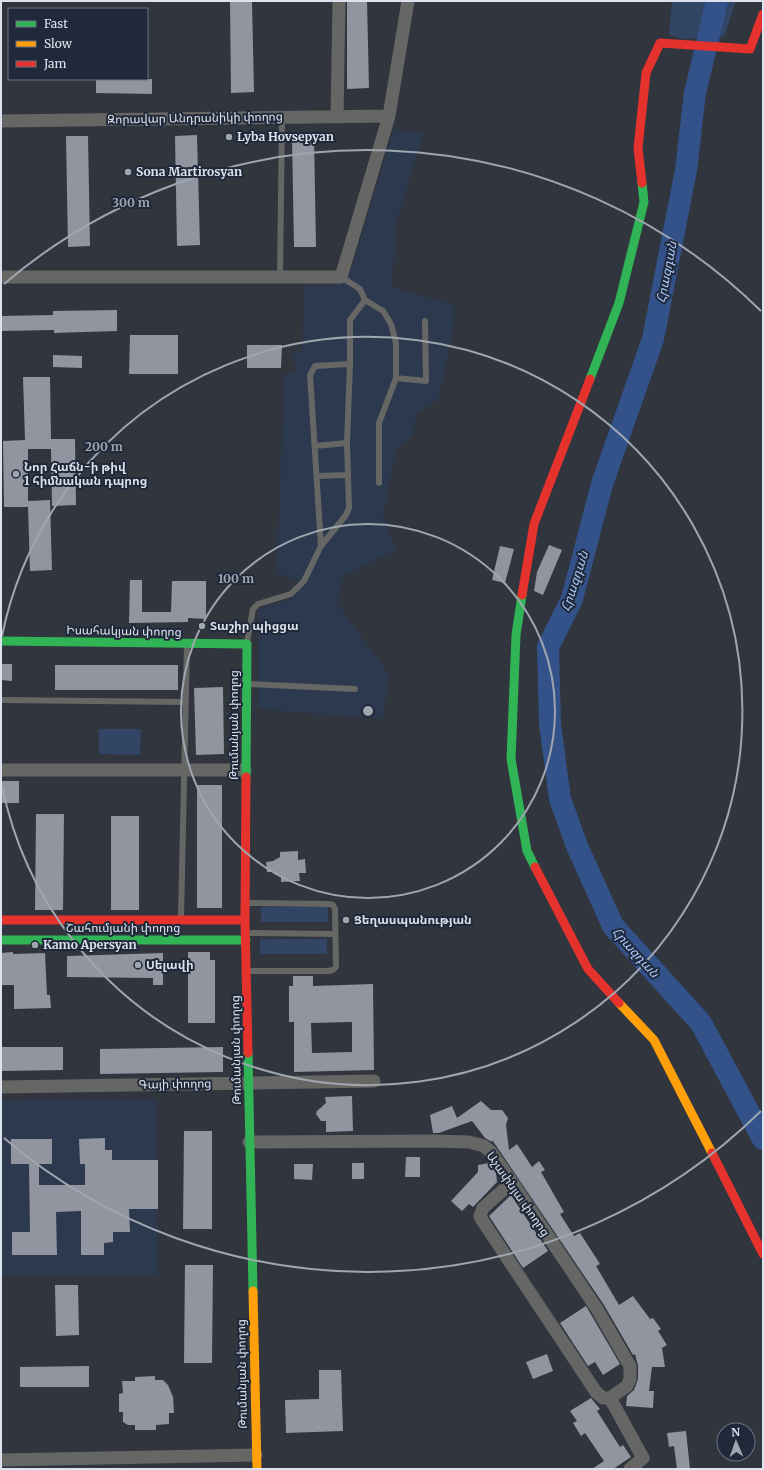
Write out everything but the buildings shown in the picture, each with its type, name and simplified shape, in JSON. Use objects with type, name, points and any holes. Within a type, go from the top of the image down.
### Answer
[{"type":"street","points":[[337,117],[339,1]]},
{"type":"street","points":[[1,277],[341,277],[389,116],[408,1]]},
{"type":"street","points":[[763,14],[750,48],[660,42],[646,73],[638,148],[644,202],[619,304],[534,524],[516,635],[511,759],[527,851],[588,969],[654,1040],[763,1254]]},
{"type":"street","name":"Զորավար Անդրանիկի փողոց","points":[[1,121],[389,116]]},
{"type":"street","name":"Իսահակյան փողոց","points":[[1,641],[246,644]]},
{"type":"street","name":"Թումանյան փողոց","points":[[246,644],[245,920],[257,1469]]},
{"type":"street","points":[[1,770],[245,770]]},
{"type":"street","name":"Շահումյանի փողոց","points":[[1,920],[245,920]]},
{"type":"street","name":"Շահումյանի փողոց","points":[[1,940],[246,936]]},
{"type":"street","name":"Գայի փողոց","points":[[1,1087],[374,1081]]},
{"type":"street","name":"Աչափնյա փողոց","points":[[249,1142],[469,1142],[484,1146],[491,1152],[512,1182],[596,1309],[630,1366],[630,1379],[627,1386],[610,1398]]},
{"type":"street","points":[[512,1182],[483,1208],[480,1216],[596,1392],[603,1398],[610,1398],[643,1458],[630,1469]]},
{"type":"street","points":[[1,1460],[256,1455]]},
{"type":"lane","points":[[280,277],[282,117]]},
{"type":"lane","points":[[341,277],[360,290],[365,300],[383,311],[391,324],[396,343],[396,378],[379,423],[379,483]]},
{"type":"lane","points":[[246,644],[253,609],[258,604],[291,594],[304,581],[321,546],[346,515],[349,508],[347,444],[350,320],[365,300]]},
{"type":"lane","points":[[396,378],[426,382],[425,321]]},
{"type":"lane","points":[[321,546],[310,375],[311,370],[315,366],[350,364]]},
{"type":"lane","points":[[315,446],[347,444]]},
{"type":"lane","points":[[317,476],[348,475]]},
{"type":"lane","points":[[181,920],[186,644]]},
{"type":"lane","points":[[245,684],[356,689]]},
{"type":"lane","points":[[1,700],[185,702]]},
{"type":"lane","points":[[246,903],[333,905],[335,909],[336,967],[333,970],[246,971]]},
{"type":"lane","points":[[246,936],[335,934]]},
{"type":"shaded area","points":[[672,1],[736,1],[724,37],[681,39],[669,34]]},
{"type":"shaded area","points":[[394,129],[424,133],[396,223],[392,287],[455,305],[454,328],[438,400],[416,414],[414,434],[396,450],[383,516],[396,550],[344,576],[336,602],[389,674],[383,719],[258,709],[258,609],[291,599],[304,584],[277,572],[284,374],[295,373],[294,350],[302,352],[304,285],[335,286],[351,269]]},
{"type":"shaded area","points":[[99,729],[141,729],[140,755],[99,754]]},
{"type":"shaded area","points":[[261,907],[328,907],[328,922],[261,922]]},
{"type":"shaded area","points":[[260,939],[327,939],[327,954],[260,954]]},
{"type":"shaded area","points":[[157,1099],[158,1275],[1,1275],[1,1100]]},
{"type":"waterway","name":"Հրազդան","points":[[717,1],[695,93],[686,170],[653,339],[602,484],[572,599],[548,647],[550,724],[560,799],[577,846],[613,926],[701,1023],[763,1139]]},
{"type":"traffic: fast","points":[[590,379],[619,303],[644,202],[642,183]]},
{"type":"traffic: fast","points":[[522,595],[516,635],[511,759],[527,851],[535,867]]},
{"type":"traffic: fast","points":[[1,641],[247,644],[246,777]]},
{"type":"traffic: fast","points":[[1,940],[246,940]]},
{"type":"traffic: fast","points":[[248,1053],[253,1291]]},
{"type":"traffic: slow","points":[[619,1003],[654,1040],[712,1153]]},
{"type":"traffic: slow","points":[[253,1291],[257,1469]]},
{"type":"traffic: jam","points":[[642,183],[638,148],[646,73],[660,43],[750,49],[763,14]]},
{"type":"traffic: jam","points":[[522,595],[534,524],[590,379]]},
{"type":"traffic: jam","points":[[246,777],[245,920],[248,1053]]},
{"type":"traffic: jam","points":[[535,867],[588,969],[619,1003]]},
{"type":"traffic: jam","points":[[1,920],[245,920]]},
{"type":"traffic: jam","points":[[712,1153],[763,1254]]},
{"type":"place","name":"Lyba Hovsepyan","points":[[229,137]]},
{"type":"place","name":"Sona Martirosyan","points":[[128,172]]},
{"type":"place","name":"Նոր Հաճն-ի թիվ 1 հիմնական դպրոց","points":[[16,474]]},
{"type":"place","name":"Տաշիր պիցցա","points":[[202,626]]},
{"type":"place","name":"Ցեղասպանության","points":[[346,920]]},
{"type":"place","name":"Kamo Apersyan","points":[[35,945]]},
{"type":"place","name":"Սելավի","points":[[138,965]]}]
